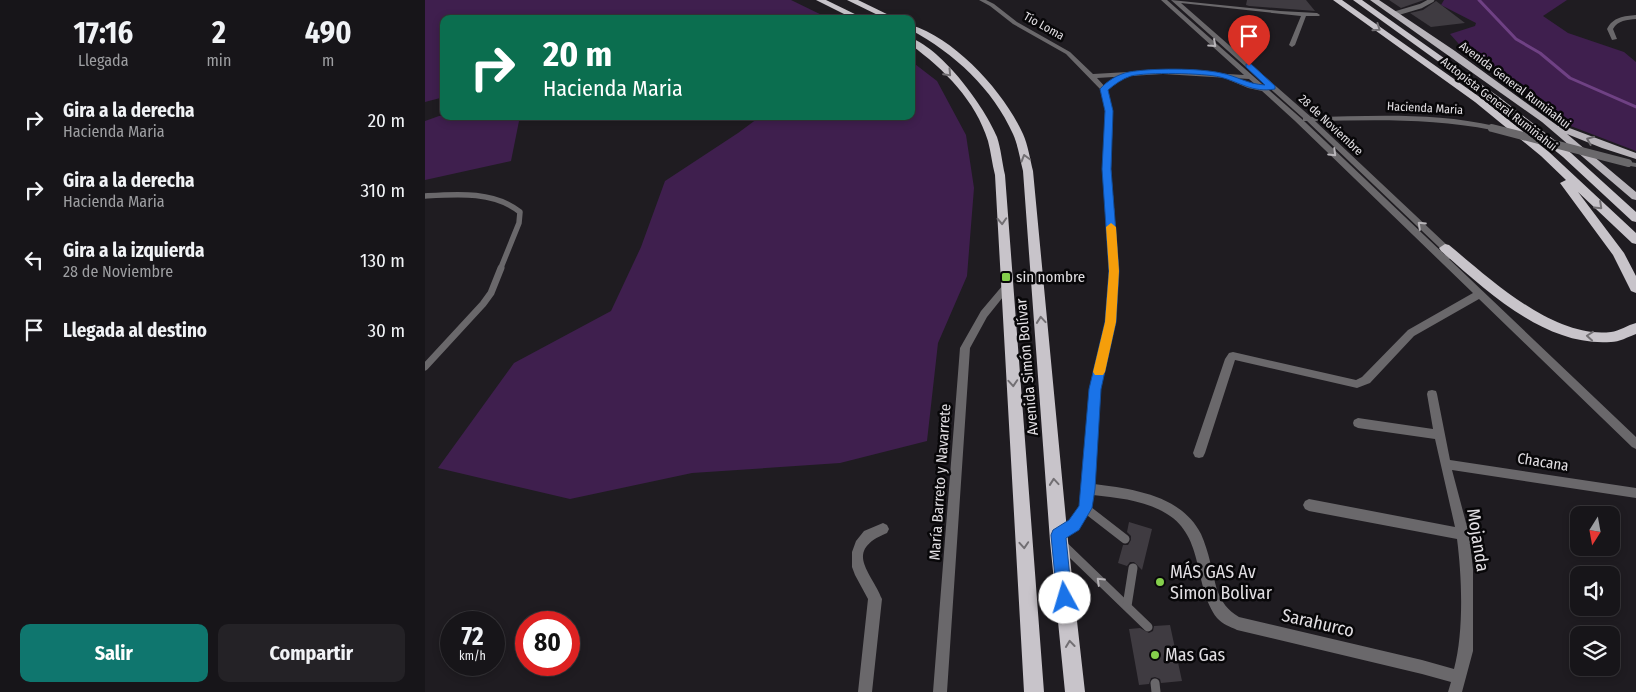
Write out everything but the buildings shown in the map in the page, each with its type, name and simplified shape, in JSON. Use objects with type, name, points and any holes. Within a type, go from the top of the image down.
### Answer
[{"type":"highway","points":[[820,0],[852,15]]},
{"type":"highway","points":[[851,0],[884,15]]},
{"type":"highway","name":"Autopista General Rumiñahui","points":[[1337,0],[1478,100],[1545,154],[1636,240]]},
{"type":"highway","name":"Autopista General Rumiñahui","points":[[1357,0],[1496,99],[1567,155],[1636,218]]},
{"type":"highway","name":"Avenida Simón Bolívar","points":[[915,29],[925,33],[966,64],[1001,102],[1018,134],[1028,171],[1059,538],[1075,692]]},
{"type":"highway","name":"Avenida Simón Bolívar","points":[[915,44],[947,71],[977,107],[992,138],[1000,175],[1034,692]]},
{"type":"highway","points":[[1545,154],[1618,253],[1636,288]]},
{"type":"highway","points":[[1445,248],[1513,303],[1535,318],[1561,330],[1586,337],[1615,337],[1627,334],[1636,328]]},
{"type":"main road","name":"Avenida General Rumiñahui","points":[[1374,0],[1545,120],[1636,197]]},
{"type":"main road","points":[[1545,120],[1605,146],[1636,156]]},
{"type":"main road","points":[[1591,158],[1616,169],[1636,185]]},
{"type":"street","name":"Tio Loma","points":[[982,0],[992,4],[1015,23],[1068,53],[1091,76]]},
{"type":"street","points":[[1164,0],[1317,15]]},
{"type":"street","points":[[1164,0],[1298,119],[1636,444]]},
{"type":"street","points":[[1233,8],[1236,0]]},
{"type":"street","name":"28 de Noviembre","points":[[1175,1],[1309,119],[1445,248],[1462,276]]},
{"type":"street","points":[[1292,45],[1305,15]]},
{"type":"street","points":[[1614,40],[1610,29],[1612,24],[1618,20],[1636,17]]},
{"type":"street","points":[[1091,76],[1163,72],[1263,79]]},
{"type":"street","points":[[1104,89],[1129,74]]},
{"type":"street","points":[[1221,75],[1250,87],[1272,88]]},
{"type":"street","points":[[1059,538],[1074,525],[1085,508],[1095,389],[1111,322],[1114,271],[1107,169],[1109,111],[1104,89],[1091,76]]},
{"type":"street","name":"Hacienda Maria","points":[[1298,119],[1411,117],[1446,119],[1492,128],[1632,164]]},
{"type":"street","name":"María Barreto y Navarrete","points":[[940,692],[965,348],[984,314],[1006,287]]},
{"type":"street","points":[[1199,453],[1230,359],[1233,356],[1357,384],[1366,380],[1411,333],[1480,294]]},
{"type":"street","name":"Mojanda","points":[[1431,394],[1445,464],[1463,534],[1467,570],[1466,651],[1455,692]]},
{"type":"street","points":[[1357,423],[1440,435]]},
{"type":"street","name":"Chacana","points":[[1445,464],[1636,493]]},
{"type":"street","name":"Sarahurco","points":[[1088,489],[1147,500],[1164,506],[1183,519],[1196,540],[1215,601],[1223,615],[1237,623],[1422,667],[1460,678]]},
{"type":"street","points":[[1309,505],[1463,534]]},
{"type":"street","points":[[865,692],[875,599],[873,592],[861,574],[857,552],[861,541],[873,531],[883,529]]},
{"type":"lane","points":[[1394,14],[1421,6],[1432,0]]},
{"type":"lane","points":[[425,196],[477,195],[514,206],[520,212],[519,223],[491,293],[425,367]]},
{"type":"lane","points":[[1085,508],[1125,539]]},
{"type":"lane","points":[[1059,538],[1148,627]]},
{"type":"lane","points":[[1127,606],[1133,568]]},
{"type":"shaded area","points":[[425,0],[791,0],[822,15],[440,15],[440,98],[425,102]]},
{"type":"shaded area","points":[[1444,0],[1567,0],[1543,16],[1568,33],[1624,52],[1636,62],[1636,151],[1555,120],[1466,52],[1450,34],[1475,26],[1476,23],[1441,5]]},
{"type":"shaded area","points":[[915,64],[937,81],[966,135],[974,188],[967,276],[938,343],[927,441],[840,463],[692,473],[570,499],[438,468],[514,363],[611,311],[641,247],[665,181],[756,120],[915,120]]},
{"type":"shaded area","points":[[439,116],[440,120],[519,120],[511,161],[425,180],[425,121]]},
{"type":"waterway","points":[[1479,0],[1516,39],[1540,53],[1570,78],[1636,107]]},
{"type":"slow traffic","points":[[1099,372],[1111,322],[1114,271],[1111,227]]},
{"type":"place","name":"sin nombre","points":[[1006,277]]},
{"type":"place","name":"MÁS GAS Av Simon Bolivar","points":[[1160,582]]},
{"type":"place","name":"Mas Gas","points":[[1155,655]]},
{"type":"route","points":[[1065,598],[1058,535],[1074,525],[1085,508],[1095,389],[1111,322],[1114,271],[1107,169],[1109,111],[1104,89],[1129,74],[1163,72],[1221,75],[1250,87],[1272,88],[1249,66]]}]
